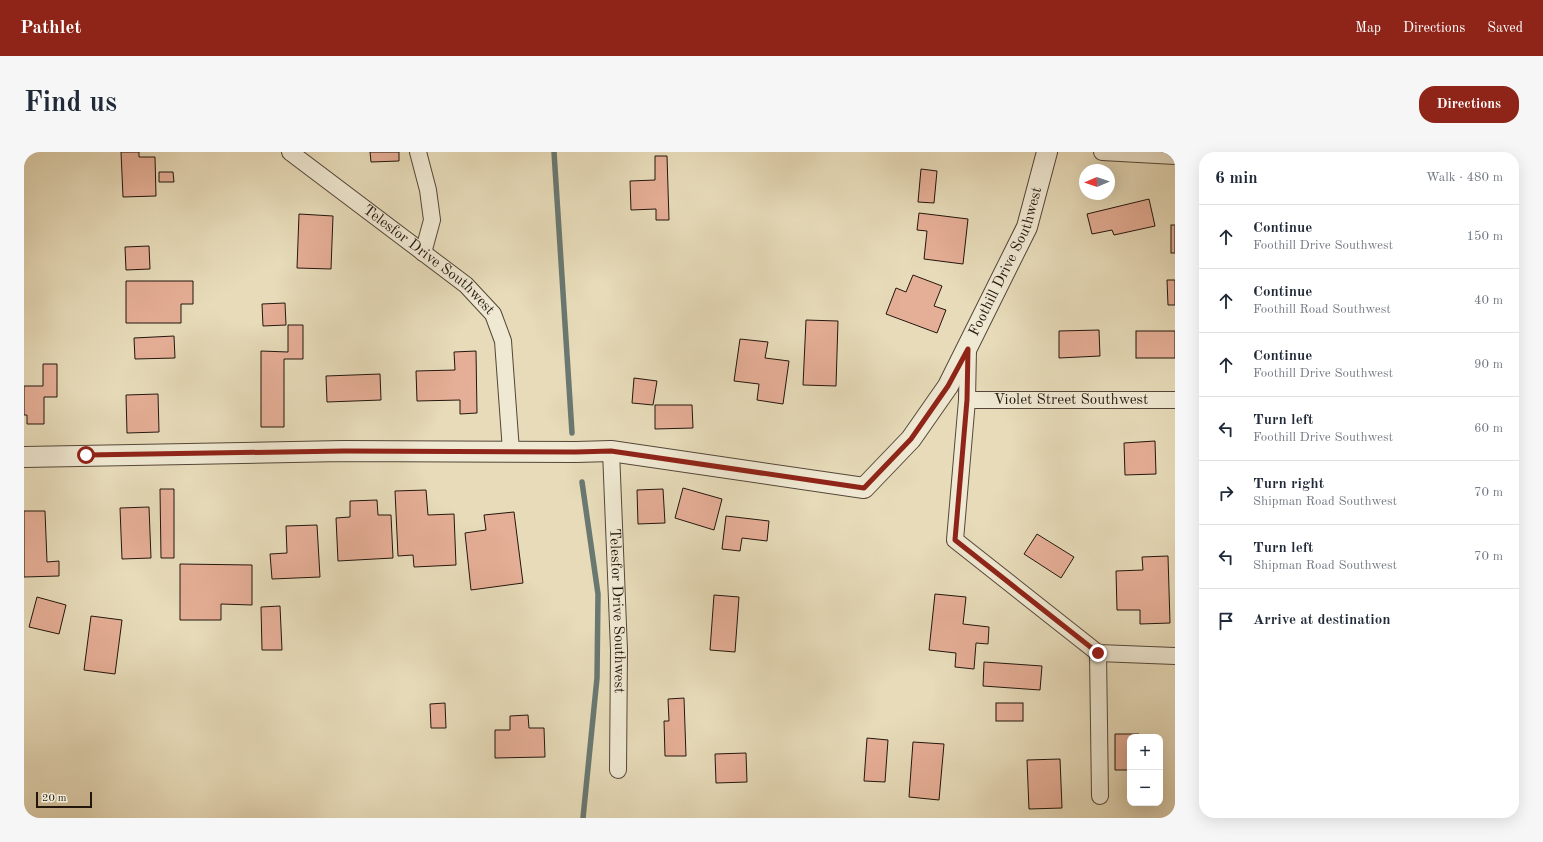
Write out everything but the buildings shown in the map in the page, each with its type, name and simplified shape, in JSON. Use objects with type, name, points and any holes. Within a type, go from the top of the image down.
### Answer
[{"type":"street","name":"Telesfor Drive Southwest","points":[[290,152],[466,285],[493,314],[503,341],[511,451]]},
{"type":"street","points":[[418,152],[428,190],[432,220],[423,253]]},
{"type":"street","name":"Foothill Drive Southwest","points":[[611,451],[864,488],[911,439],[948,386],[968,349],[1027,227],[1047,152]]},
{"type":"street","points":[[1102,152],[1175,156]]},
{"type":"street","points":[[968,349],[967,400],[955,540],[1098,653],[1175,656]]},
{"type":"street","name":"Violet Street Southwest","points":[[967,400],[1175,400]]},
{"type":"street","points":[[24,457],[344,451],[611,451]]},
{"type":"street","name":"Telesfor Drive Southwest","points":[[611,451],[619,650],[618,770]]},
{"type":"street","points":[[1098,653],[1100,796]]},
{"type":"waterway","points":[[554,152],[572,433]]},
{"type":"waterway","points":[[582,482],[598,594],[597,678],[583,818]]},
{"type":"route","points":[[86,455],[344,451],[611,451],[864,488],[911,439],[948,386],[968,349],[967,400],[955,540],[1098,653]]}]
